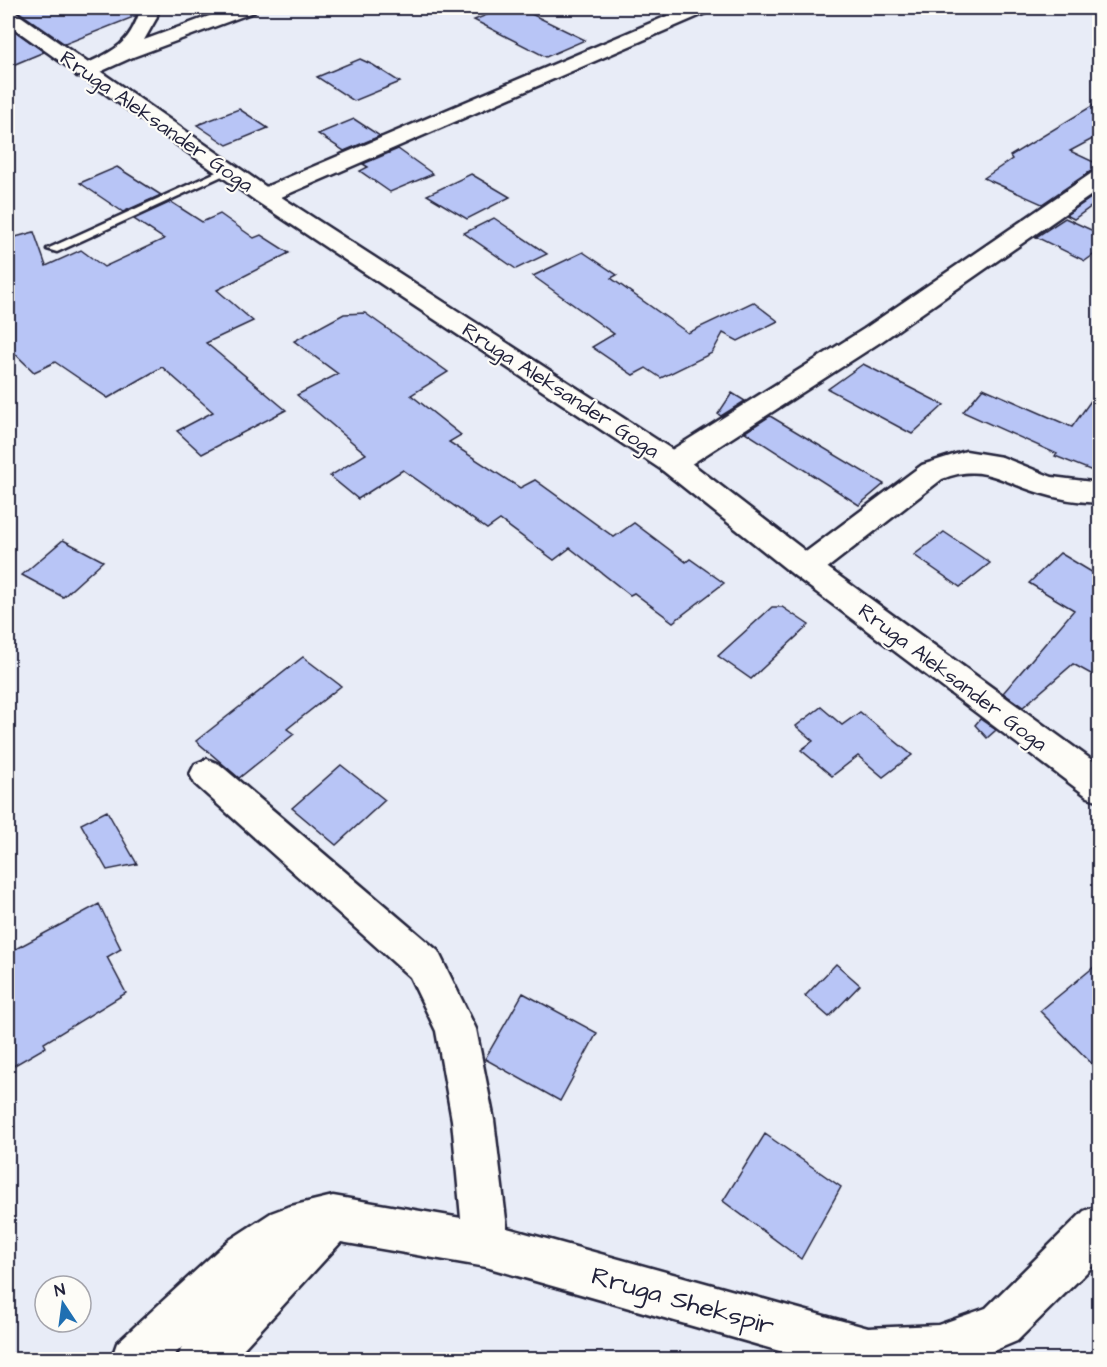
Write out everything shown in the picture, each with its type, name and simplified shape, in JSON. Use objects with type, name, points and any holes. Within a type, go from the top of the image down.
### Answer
[{"type":"street","points":[[126,53],[147,19],[150,8]]},
{"type":"street","points":[[84,72],[126,53],[247,8]]},
{"type":"street","points":[[264,196],[701,8]]},
{"type":"street","name":"Rruga Aleksander Goga","points":[[8,16],[84,72],[264,196],[672,463],[806,568],[1100,786]]},
{"type":"street","points":[[672,463],[873,335],[1100,178]]},
{"type":"street","points":[[806,568],[932,472],[953,461],[978,460],[1048,486],[1100,494]]},
{"type":"street","points":[[207,774],[424,964],[456,1029],[472,1120],[486,1245]]},
{"type":"street","points":[[134,1359],[244,1257],[287,1229],[350,1220]]},
{"type":"street","points":[[200,1359],[350,1220]]},
{"type":"street","name":"Rruga Shekspir","points":[[350,1220],[486,1245],[868,1352],[938,1349],[1001,1325],[1100,1227]]},
{"type":"lane","points":[[53,249],[227,171]]},
{"type":"building","points":[[8,8],[139,8],[136,16],[65,44],[16,10]]},
{"type":"building","points":[[504,8],[519,8],[585,40],[546,57],[474,20]]},
{"type":"building","points":[[8,26],[44,52],[8,67]]},
{"type":"building","points":[[360,59],[400,82],[354,101],[317,77]]},
{"type":"building","points":[[1100,101],[1100,135],[1070,151],[1100,165],[1100,169],[1091,171],[1042,204],[984,178],[1012,159],[1010,156]]},
{"type":"building","points":[[239,109],[268,128],[227,145],[197,125]]},
{"type":"building","points":[[354,119],[380,136],[344,151],[318,134]]},
{"type":"building","points":[[398,149],[433,174],[390,192],[360,171],[368,167],[363,164]]},
{"type":"building","points":[[117,167],[161,195],[123,212],[80,183]]},
{"type":"building","points":[[471,174],[510,197],[467,219],[427,195]]},
{"type":"building","points":[[1100,192],[1100,200],[1074,219],[1066,215]]},
{"type":"building","points":[[171,202],[202,222],[220,214],[254,238],[261,235],[289,253],[217,290],[253,321],[206,343],[286,410],[202,454],[177,431],[213,412],[162,367],[108,398],[55,362],[34,372],[8,347],[8,239],[34,232],[46,266],[81,250],[104,267],[164,239],[134,219]]},
{"type":"building","points":[[494,218],[547,254],[516,269],[464,233]]},
{"type":"building","points":[[1065,218],[1100,234],[1100,250],[1085,261],[1036,237]]},
{"type":"building","points":[[583,252],[617,275],[611,278],[688,333],[753,302],[778,321],[738,341],[723,333],[712,353],[661,378],[646,368],[633,375],[592,347],[614,334],[533,276]]},
{"type":"building","points":[[365,313],[448,372],[411,395],[461,435],[449,442],[520,488],[535,480],[614,537],[634,523],[686,562],[690,559],[724,583],[673,622],[634,593],[630,595],[570,548],[554,560],[500,520],[487,529],[403,470],[358,499],[330,476],[366,454],[297,395],[338,374],[294,341],[344,314]]},
{"type":"building","points":[[863,364],[944,405],[912,434],[828,389]]},
{"type":"building","points":[[983,388],[1072,427],[1100,388],[1100,474],[1055,456],[1057,454],[963,412]]},
{"type":"building","points":[[732,393],[745,401],[721,416],[718,414]]},
{"type":"building","points":[[770,416],[884,484],[859,505],[745,432]]},
{"type":"building","points":[[944,532],[990,563],[960,587],[914,555]]},
{"type":"building","points":[[63,540],[103,561],[63,597],[22,575]]},
{"type":"building","points":[[1060,553],[1100,577],[1100,679],[1073,664],[1023,707],[1003,693],[1074,610],[1029,583]]},
{"type":"building","points":[[772,607],[782,607],[809,625],[751,679],[718,656]]},
{"type":"building","points":[[303,657],[341,686],[287,729],[294,734],[239,778],[196,741]]},
{"type":"building","points":[[821,707],[842,725],[860,712],[912,755],[883,777],[858,756],[832,776],[801,750],[813,741],[796,726]]},
{"type":"building","points":[[980,719],[996,730],[987,738],[975,725]]},
{"type":"building","points":[[341,765],[385,800],[336,845],[292,808]]},
{"type":"building","points":[[107,811],[137,864],[107,870],[81,824]]},
{"type":"building","points":[[99,904],[121,949],[107,957],[126,993],[44,1043],[46,1047],[8,1069],[8,953]]},
{"type":"building","points":[[1100,962],[1100,1072],[1040,1011]]},
{"type":"building","points":[[836,964],[860,985],[829,1017],[805,996]]},
{"type":"building","points":[[523,993],[597,1033],[560,1101],[485,1059]]},
{"type":"building","points":[[765,1134],[841,1187],[801,1259],[723,1201]]}]
